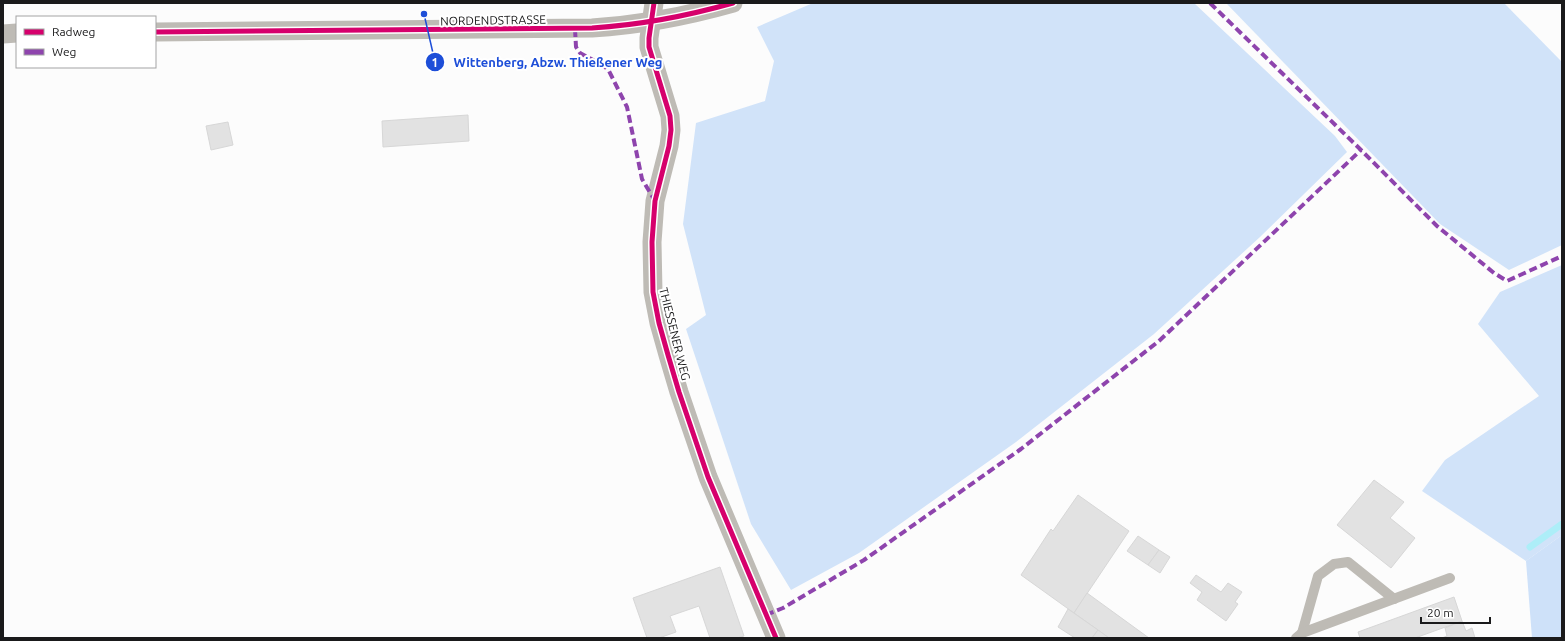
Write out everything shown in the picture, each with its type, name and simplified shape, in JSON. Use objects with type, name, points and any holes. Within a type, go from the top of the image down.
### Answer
[{"type":"street","name":"NORDENDSTRASSE","points":[[156,32],[549,29],[609,27],[652,12],[684,15],[733,3]]},
{"type":"street","name":"THIESSENER WEG","points":[[652,12],[649,38],[650,51],[670,116],[671,130],[669,146],[655,201],[652,242],[653,292],[659,323],[670,363],[708,477],[776,638]]},
{"type":"street","points":[[3,34],[16,33]]},
{"type":"lane","points":[[1299,636],[1318,576],[1334,564],[1348,562],[1394,599]]},
{"type":"lane","points":[[1299,636],[1450,578]]},
{"type":"shaded area","points":[[813,3],[1194,3],[1335,136],[1347,152],[1260,237],[1154,334],[1016,442],[859,553],[791,590],[751,524],[686,329],[706,315],[683,224],[696,123],[765,101],[774,61],[757,27]]},
{"type":"shaded area","points":[[1226,3],[1504,3],[1562,62],[1562,245],[1509,270],[1440,224]]},
{"type":"shaded area","points":[[1562,265],[1562,535],[1526,561],[1422,491],[1445,460],[1539,396],[1478,324],[1500,292]]},
{"type":"shaded area","points":[[1562,535],[1562,638],[1532,638],[1526,561]]},
{"type":"building","points":[[468,115],[469,141],[383,147],[382,121]]},
{"type":"building","points":[[228,122],[233,145],[211,150],[206,126]]},
{"type":"building","points":[[1374,480],[1404,502],[1390,518],[1415,538],[1391,568],[1337,525]]},
{"type":"building","points":[[1078,495],[1129,531],[1074,613],[1021,575],[1051,529],[1053,531]]},
{"type":"building","points":[[1138,536],[1159,550],[1148,565],[1127,551]]},
{"type":"building","points":[[1159,550],[1170,557],[1160,573],[1148,565]]},
{"type":"building","points":[[720,567],[744,636],[737,638],[710,638],[699,606],[670,616],[676,632],[659,638],[647,638],[633,598]]},
{"type":"building","points":[[1196,575],[1221,592],[1228,583],[1242,592],[1235,602],[1238,604],[1226,621],[1197,600],[1202,592],[1190,583]]},
{"type":"building","points":[[1087,593],[1149,638],[1109,638],[1074,613]]},
{"type":"building","points":[[1454,597],[1462,621],[1415,638],[1360,638],[1358,632]]},
{"type":"building","points":[[1068,609],[1098,630],[1092,638],[1075,638],[1058,627]]},
{"type":"building","points":[[1462,621],[1466,631],[1472,628],[1475,638],[1442,638],[1447,636],[1445,628]]},
{"type":"building","points":[[1098,630],[1109,638],[1092,638]]},
{"type":"waterway","points":[[1530,547],[1562,524]]},
{"type":"marked path","points":[[1210,3],[1437,226],[1494,273],[1507,281],[1562,256]]},
{"type":"marked path","points":[[575,29],[576,47],[580,53],[604,66],[609,71],[627,107],[642,179],[655,201]]},
{"type":"marked path","points":[[766,615],[783,608],[864,560],[1021,449],[1159,341],[1361,150]]},
{"type":"cycle path","points":[[654,3],[649,47],[670,116],[671,130],[669,146],[655,201],[652,242],[653,292],[659,323],[668,355],[708,477],[776,638]]},
{"type":"cycle path","points":[[156,32],[592,28],[628,25],[663,19],[733,3]]},
{"type":"place","name":"Wittenberg, Abzw. Thießener Weg","points":[[424,14]]}]
